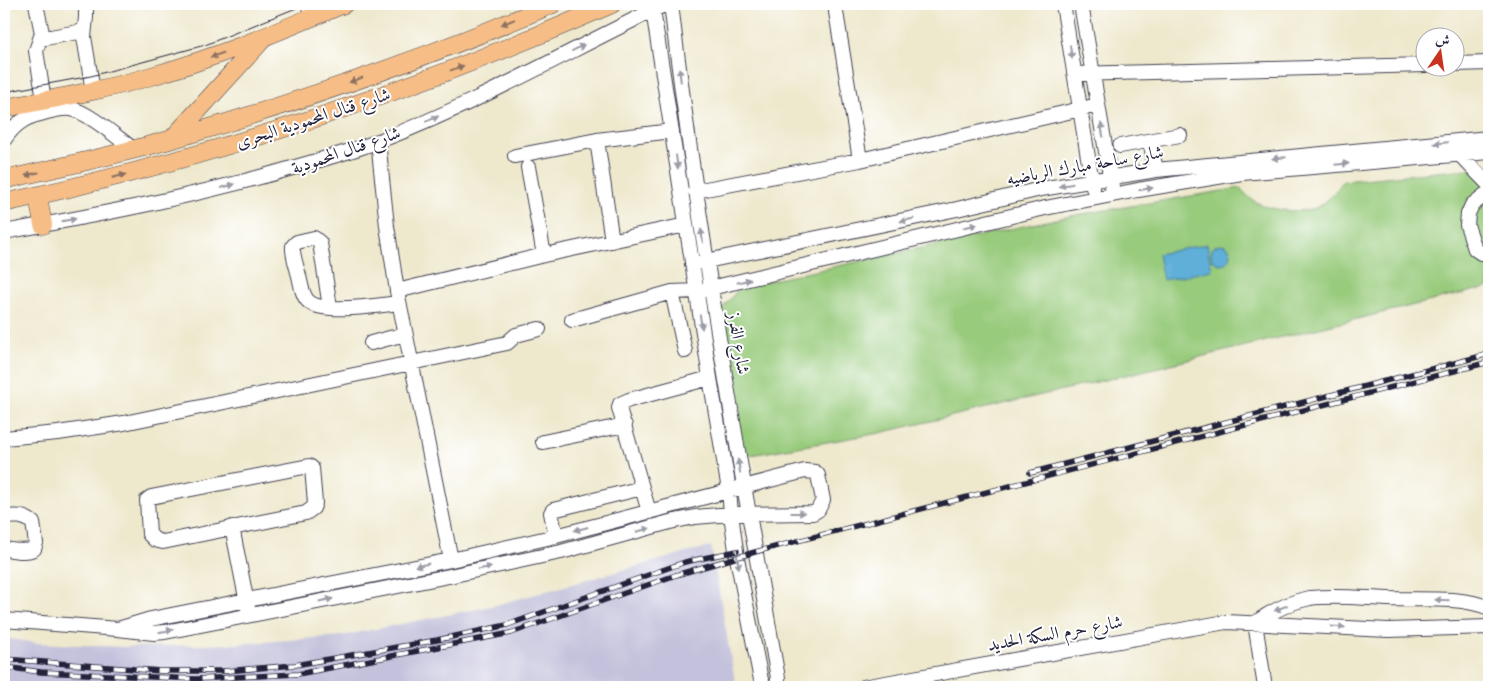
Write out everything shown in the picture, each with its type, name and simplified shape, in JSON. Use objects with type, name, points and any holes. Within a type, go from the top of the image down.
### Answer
[{"type":"main road","points":[[4,108],[93,91],[149,77],[265,37],[310,10],[344,4]]},
{"type":"main road","name":"شارع قنال المحمودية البحرى","points":[[4,180],[172,139],[357,80],[553,4]]},
{"type":"main road","name":"شارع قنال المحمودية البحرى","points":[[4,203],[173,162],[315,119],[466,65],[612,4]]},
{"type":"main road","points":[[172,139],[265,37]]},
{"type":"main road","points":[[38,196],[43,225]]},
{"type":"street","points":[[36,4],[42,33],[36,51],[44,100]]},
{"type":"street","points":[[86,4],[83,31],[93,91]]},
{"type":"street","name":"شارع الفرز","points":[[671,4],[676,123],[695,190],[699,263],[696,291],[710,378],[736,488],[749,514],[778,678],[777,687]]},
{"type":"street","points":[[836,4],[860,160]]},
{"type":"street","points":[[1063,4],[1095,198]]},
{"type":"street","points":[[1081,4],[1113,195]]},
{"type":"street","name":"شارع الفرز","points":[[659,7],[676,123],[686,224],[699,263],[711,288],[736,488],[731,514],[759,671],[765,687]]},
{"type":"street","name":"شارع قنال المحمودية","points":[[4,232],[123,210],[219,188],[299,166],[378,141],[505,85],[659,7]]},
{"type":"street","points":[[40,39],[83,31]]},
{"type":"street","points":[[1466,64],[1489,63]]},
{"type":"street","points":[[1075,74],[1416,64]]},
{"type":"street","points":[[695,190],[860,160],[1098,105]]},
{"type":"street","points":[[4,140],[9,131],[22,120],[66,109],[81,113],[133,149]]},
{"type":"street","points":[[516,156],[676,123]]},
{"type":"street","points":[[1120,146],[1180,136]]},
{"type":"street","name":"شارع ساحة مبارك الرياضيه","points":[[699,263],[1042,190],[1156,170],[1489,138]]},
{"type":"street","points":[[597,140],[612,241]]},
{"type":"street","points":[[378,141],[387,226],[398,297],[451,560]]},
{"type":"street","points":[[1150,141],[1156,170]]},
{"type":"street","name":"شارع ساحة مبارك الرياضيه","points":[[572,320],[672,292],[711,288],[1045,208],[1095,198],[1242,174],[1489,152]]},
{"type":"street","points":[[1460,155],[1488,190],[1472,205],[1467,220],[1475,249],[1481,253],[1489,252]]},
{"type":"street","points":[[528,167],[544,255]]},
{"type":"street","points":[[330,307],[320,243],[314,238],[297,242],[292,249],[305,297],[316,306],[330,307],[351,308],[398,297],[544,255],[686,224]]},
{"type":"street","points":[[672,292],[685,350]]},
{"type":"street","points":[[4,438],[58,433],[124,423],[507,343],[516,335],[539,329]]},
{"type":"street","points":[[371,343],[405,334]]},
{"type":"street","points":[[649,512],[619,408],[622,403],[710,378]]},
{"type":"street","points":[[543,442],[624,425]]},
{"type":"street","points":[[309,466],[312,468],[315,503],[310,511],[232,527],[163,542],[155,540],[149,534],[147,500],[156,494],[296,468],[309,466]]},
{"type":"street","points":[[4,620],[154,633],[250,616],[561,552],[695,517],[731,514],[813,513],[818,510],[823,500],[818,475],[815,472],[805,471],[556,536],[451,560],[151,618],[118,629]]},
{"type":"street","points":[[556,536],[553,510],[642,488]]},
{"type":"street","points":[[692,502],[695,517]]},
{"type":"street","points":[[666,507],[670,522]]},
{"type":"street","points":[[4,517],[18,516],[29,519],[33,523],[36,543],[34,549],[23,552],[4,549]]},
{"type":"street","points":[[232,527],[250,616]]},
{"type":"street","name":"شارع حرم السكة الحديد","points":[[1254,622],[1272,611],[1291,603],[1311,598],[1342,597],[1463,601],[1489,608]]},
{"type":"street","points":[[1254,622],[1266,687]]},
{"type":"street","name":"شارع حرم السكة الحديد","points":[[863,687],[1214,624],[1254,622],[1388,630],[1489,627]]},
{"type":"shaded area","points":[[711,546],[736,687],[4,687],[4,638],[36,643],[124,647],[236,644],[341,636],[492,606]]},
{"type":"green space","points":[[1489,167],[1489,287],[880,433],[739,457],[713,320],[740,287],[1070,216],[1240,188],[1250,198],[1260,204],[1284,210],[1301,211],[1315,208],[1323,203],[1343,181]]},
{"type":"water","points":[[1207,244],[1212,270],[1163,280],[1158,254]]},
{"type":"water","points":[[1221,244],[1228,247],[1231,254],[1228,261],[1221,264],[1214,261],[1211,254],[1214,247]]},
{"type":"tram line","points":[[4,92],[91,76],[205,45],[306,4]]},
{"type":"railway","points":[[1030,473],[1489,354]]},
{"type":"railway","points":[[4,667],[41,672],[196,679],[298,674],[511,633],[676,575],[755,552],[1489,362]]},
{"type":"railway","points":[[4,659],[161,671],[226,671],[295,665],[437,640],[507,625],[685,562],[737,551]]}]
